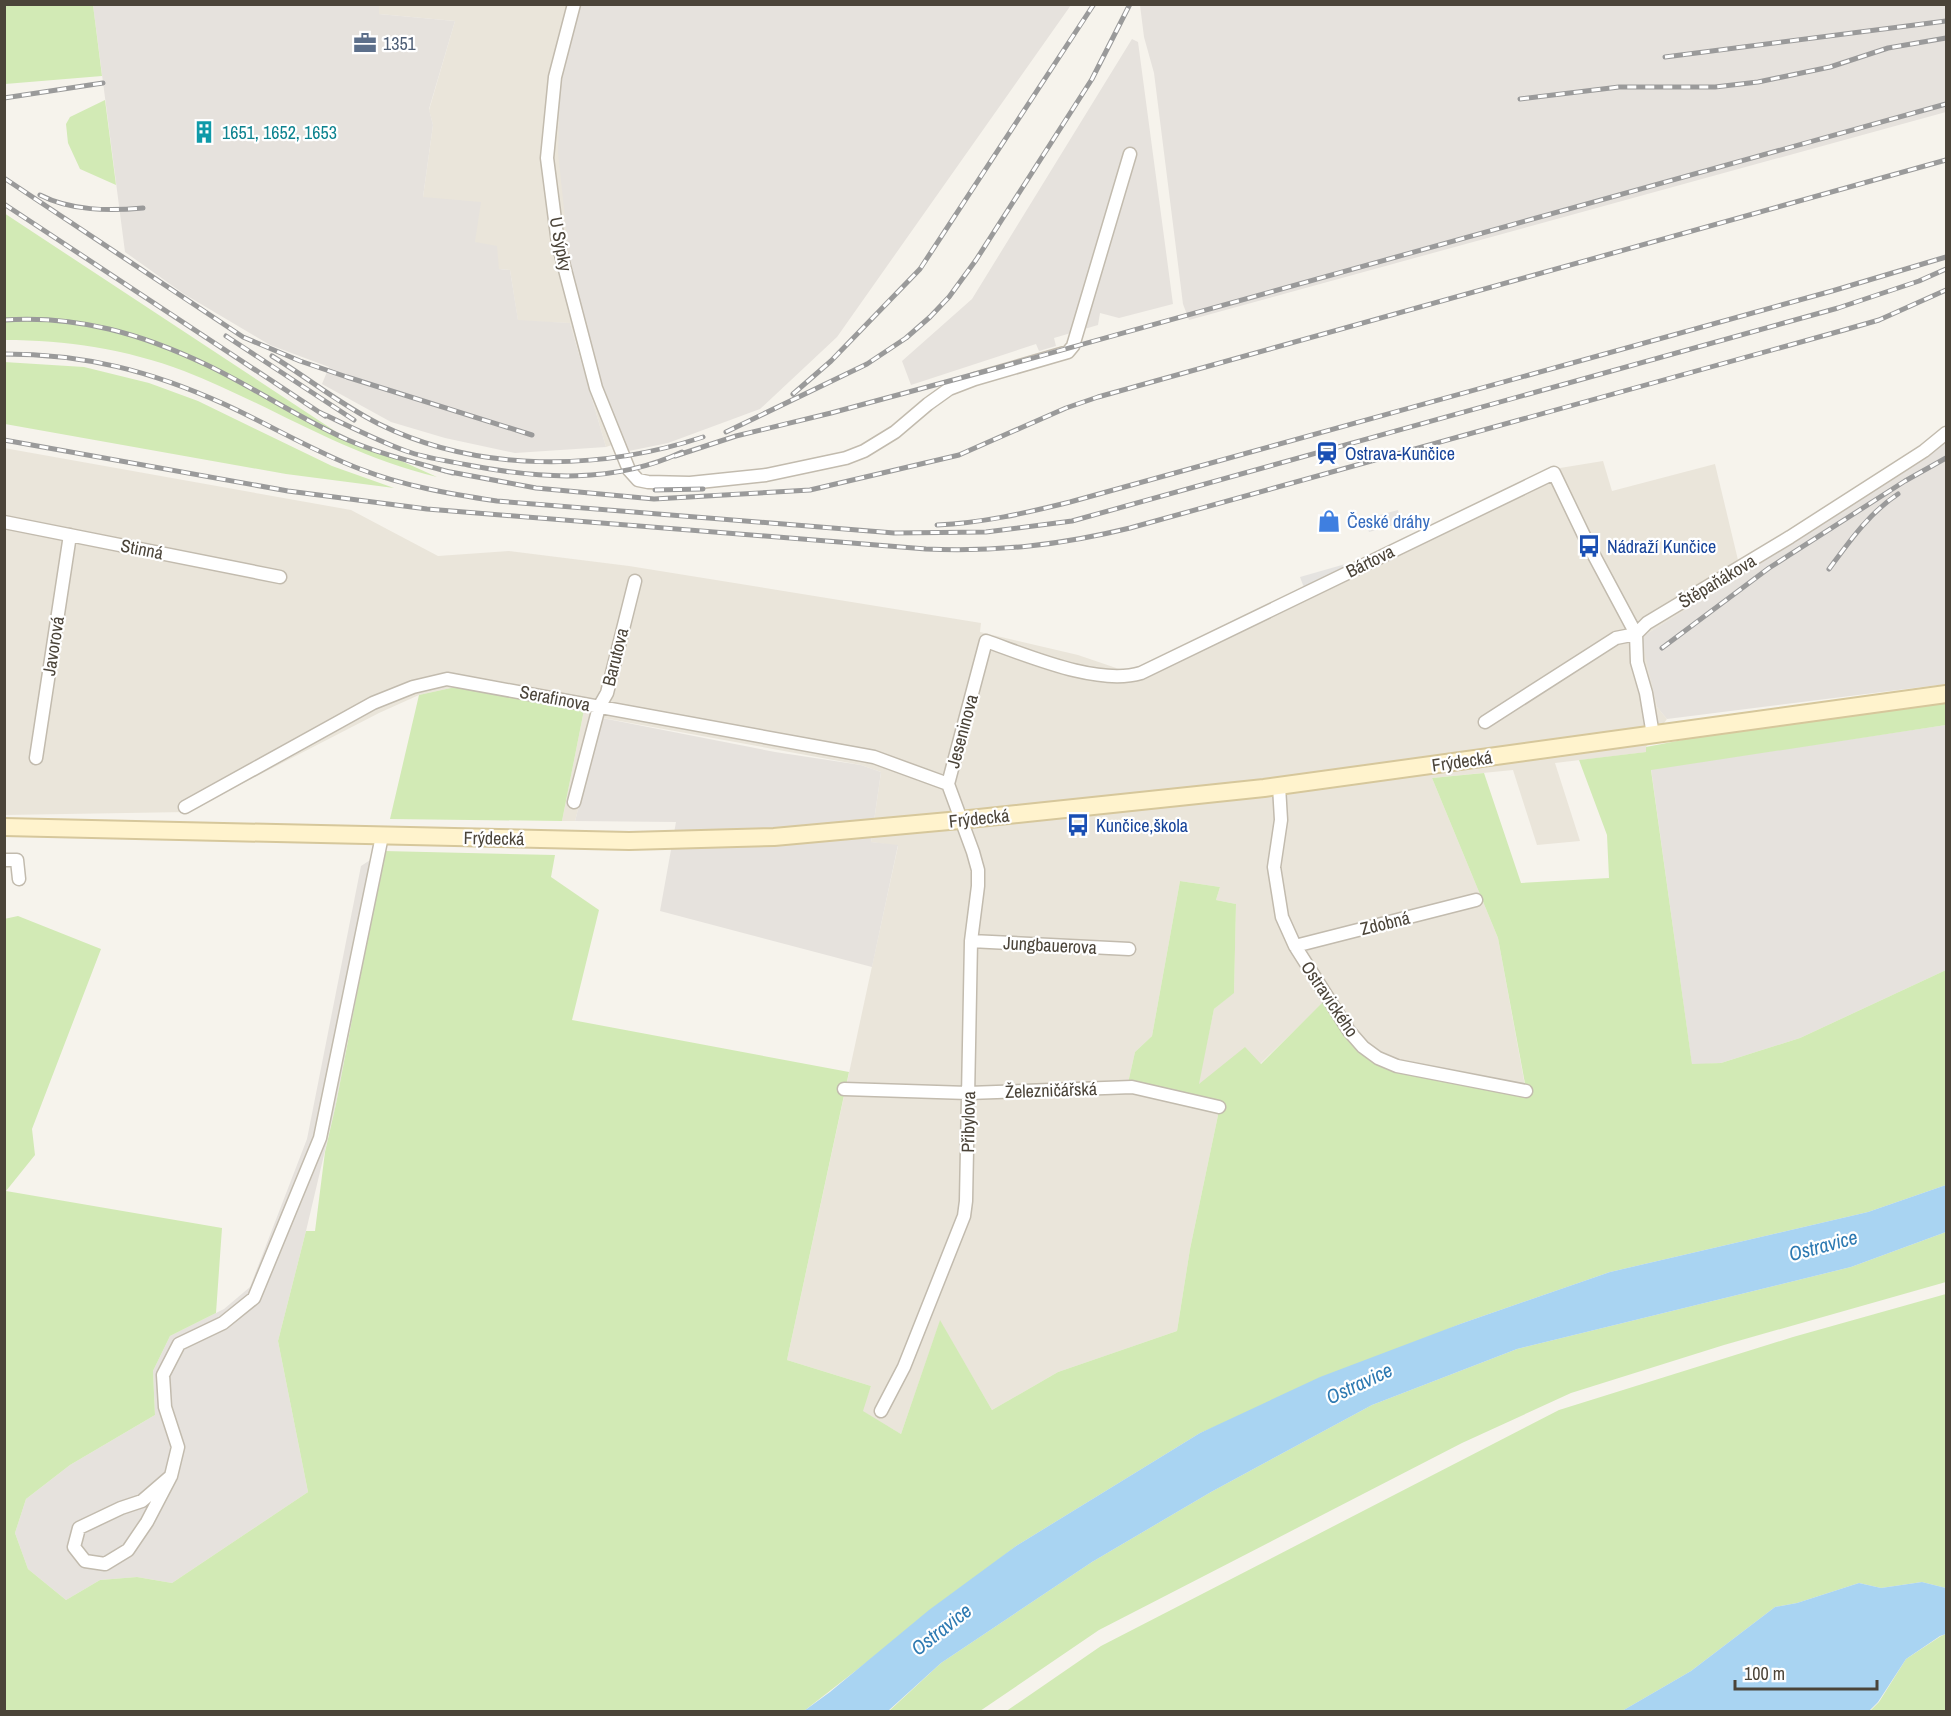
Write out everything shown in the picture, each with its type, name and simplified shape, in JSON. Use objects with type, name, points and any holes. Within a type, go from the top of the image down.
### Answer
[{"type":"main road","name":"Frýdecká","points":[[4,827],[629,841],[774,837],[1279,786],[1947,694]]},
{"type":"street","name":"U Sýpky","points":[[574,4],[555,77],[547,159],[558,243],[596,388],[623,457],[632,476],[638,480],[660,483],[720,481],[775,474],[846,458],[864,451],[895,432],[949,389],[975,379],[1068,352],[1072,346],[1130,154]]},
{"type":"street","name":"Štěpaňákova","points":[[1485,722],[1616,638],[1636,634],[1647,623],[1790,537],[1924,451],[1947,433]]},
{"type":"street","name":"Bártova","points":[[986,641],[1054,664],[1112,677],[1141,673],[1554,473],[1589,546],[1636,634],[1637,662],[1646,693],[1653,735]]},
{"type":"street","name":"Stinná","points":[[4,522],[280,577]]},
{"type":"street","name":"Javorová","points":[[36,758],[70,535]]},
{"type":"street","name":"Barutova","points":[[574,802],[599,707],[607,693],[635,581]]},
{"type":"street","name":"Jeseninova","points":[[960,820],[948,784],[986,641]]},
{"type":"street","name":"Serafinova","points":[[185,807],[373,703],[413,687],[447,679],[874,757],[948,784]]},
{"type":"street","name":"Ostravického","points":[[1279,786],[1281,820],[1274,867],[1282,917],[1294,946],[1349,1031],[1363,1047],[1378,1058],[1397,1066],[1526,1091]]},
{"type":"street","name":"Přibylova","points":[[881,1411],[904,1367],[964,1216],[966,1202],[971,940],[978,870],[974,852],[960,820]]},
{"type":"street","points":[[171,1476],[142,1501],[121,1508],[79,1528],[74,1547],[85,1561],[105,1564],[128,1550],[147,1522],[171,1476],[178,1447],[165,1407],[163,1375],[179,1344],[223,1323],[254,1298],[320,1138],[382,836]]},
{"type":"street","points":[[4,860],[17,860],[19,879]]},
{"type":"street","name":"Zdobná","points":[[1294,946],[1476,900]]},
{"type":"street","name":"Jungbauerova","points":[[971,940],[1129,950]]},
{"type":"street","name":"Železničářská","points":[[844,1089],[968,1093],[1132,1088],[1219,1107]]},
{"type":"shaded area","points":[[379,4],[580,5],[588,343],[621,442],[606,447],[570,323],[518,321],[510,270],[499,269],[475,242],[423,197],[433,125],[429,110],[455,21],[379,14]]},
{"type":"shaded area","points":[[379,4],[379,14],[455,21],[429,109],[433,125],[423,197],[481,202],[475,242],[497,246],[499,269],[510,270],[518,320],[570,323],[606,447],[515,453],[445,438],[391,422],[322,384],[329,367],[270,345],[184,294],[125,252],[93,5]]},
{"type":"shaded area","points":[[580,5],[1071,5],[837,337],[760,409],[668,443],[624,452],[588,343],[570,264],[558,153],[560,85]]},
{"type":"shaded area","points":[[1140,5],[1946,5],[1946,112],[1189,320],[1183,304],[1154,73],[1144,37]]},
{"type":"shaded area","points":[[1132,39],[1138,42],[1173,304],[1119,318],[1100,313],[1098,325],[1054,338],[1056,346],[1039,351],[1036,344],[911,385],[902,361],[972,299]]},
{"type":"shaded area","points":[[1946,441],[1946,684],[1667,719],[1657,707],[1642,641],[1645,635],[1882,486]]},
{"type":"shaded area","points":[[4,448],[351,510],[438,556],[509,551],[629,566],[981,623],[980,632],[1078,655],[1125,671],[1139,669],[1496,494],[1560,468],[1603,461],[1612,491],[1715,464],[1738,560],[1752,552],[1758,565],[1645,635],[1657,707],[1667,719],[1646,747],[1647,752],[1555,763],[1580,841],[1537,845],[1513,770],[1432,778],[1498,938],[1526,1091],[1375,1063],[1353,1045],[1326,1000],[1260,1064],[1198,1085],[1214,1009],[1234,992],[1236,904],[1216,900],[1220,887],[1180,881],[1152,1036],[1135,1052],[1128,1083],[1221,1101],[1190,1249],[1177,1331],[1058,1372],[992,1410],[940,1321],[901,1434],[862,1411],[871,1386],[787,1360],[898,846],[871,842],[881,772],[861,765],[603,718],[575,821],[562,821],[584,710],[460,686],[419,695],[379,713],[187,812],[5,815]]},
{"type":"shaded area","points":[[1398,510],[1401,523],[1369,532],[1365,519]]},
{"type":"shaded area","points":[[1391,551],[1306,593],[1300,577]]},
{"type":"shaded area","points":[[602,718],[775,752],[861,765],[881,772],[871,842],[898,845],[872,967],[660,911],[676,822],[575,821]]},
{"type":"shaded area","points":[[1946,725],[1946,970],[1800,1038],[1721,1063],[1692,1065],[1651,769]]},
{"type":"shaded area","points":[[384,851],[336,1104],[278,1341],[308,1492],[172,1583],[137,1577],[100,1580],[66,1600],[28,1569],[15,1533],[26,1499],[70,1465],[155,1415],[153,1371],[170,1336],[224,1309],[250,1287],[307,1139],[361,866]]},
{"type":"green space","points":[[5,4],[93,5],[102,76],[5,84]]},
{"type":"green space","points":[[105,100],[116,185],[80,169],[68,143],[66,124],[70,117]]},
{"type":"green space","points":[[4,213],[350,441],[377,450],[437,477],[370,456],[216,384],[162,363],[96,347],[5,340]]},
{"type":"green space","points":[[4,362],[84,367],[149,383],[198,401],[332,466],[394,488],[286,474],[5,424]]},
{"type":"green space","points":[[460,686],[584,710],[562,821],[390,819],[419,695]]},
{"type":"green space","points":[[1946,701],[1946,725],[1651,770],[1692,1064],[1721,1063],[1800,1038],[1946,970],[1946,1185],[1868,1212],[1610,1272],[1460,1324],[1200,1433],[1016,1546],[804,1711],[5,1711],[4,919],[18,916],[101,949],[32,1129],[35,1155],[6,1191],[222,1228],[216,1313],[170,1336],[153,1371],[155,1415],[70,1465],[26,1499],[15,1533],[28,1569],[66,1600],[100,1580],[137,1577],[172,1583],[308,1492],[278,1341],[306,1231],[315,1231],[325,1152],[384,851],[555,855],[551,877],[599,910],[572,1020],[849,1072],[787,1360],[871,1386],[863,1411],[901,1434],[940,1320],[992,1410],[1058,1372],[1177,1331],[1190,1249],[1221,1101],[1128,1083],[1135,1052],[1152,1036],[1180,881],[1220,887],[1216,900],[1236,904],[1234,993],[1214,1009],[1199,1084],[1245,1047],[1261,1064],[1326,999],[1353,1045],[1375,1063],[1526,1089],[1498,938],[1432,778],[1484,773],[1521,883],[1609,878],[1607,835],[1579,760],[1646,752],[1646,747],[1708,735]]},
{"type":"green space","points":[[1946,1232],[1946,1282],[1724,1345],[1571,1393],[1462,1443],[1099,1630],[980,1711],[888,1712],[941,1663],[1092,1562],[1211,1492],[1372,1405],[1517,1349],[1851,1267]]},
{"type":"green space","points":[[1946,1294],[1946,1588],[1922,1582],[1881,1588],[1859,1583],[1797,1603],[1775,1607],[1691,1671],[1622,1711],[1005,1712],[1101,1646],[1559,1410],[1793,1337]]},
{"type":"green space","points":[[1946,1634],[1946,1711],[1869,1712],[1879,1702],[1906,1659]]},
{"type":"water","name":"Ostravice","points":[[1946,1185],[1946,1232],[1851,1267],[1517,1349],[1372,1405],[1211,1492],[1092,1562],[941,1663],[888,1711],[804,1711],[929,1610],[1016,1546],[1200,1433],[1320,1377],[1460,1324],[1610,1272],[1868,1212]]},
{"type":"water","points":[[1922,1582],[1946,1588],[1946,1634],[1906,1659],[1878,1702],[1869,1711],[1622,1711],[1691,1671],[1775,1607],[1797,1603],[1859,1583],[1881,1588]]},
{"type":"railway","points":[[793,394],[831,361],[920,269],[1094,4]]},
{"type":"railway","points":[[726,432],[867,364],[906,338],[949,297],[976,260],[1092,79],[1130,4]]},
{"type":"railway","points":[[1665,57],[1946,21]]},
{"type":"railway","points":[[1520,99],[1619,87],[1715,87],[1758,82],[1830,67],[1888,48],[1946,38]]},
{"type":"railway","points":[[4,98],[103,83]]},
{"type":"railway","points":[[675,456],[736,436],[990,370],[1946,104]]},
{"type":"railway","points":[[445,471],[536,488],[654,499],[810,490],[959,455],[1066,408],[1098,397],[1946,160]]},
{"type":"railway","points":[[4,178],[243,337],[300,361],[347,377],[532,435]]},
{"type":"railway","points":[[40,195],[64,204],[90,209],[143,208]]},
{"type":"railway","points":[[4,204],[325,416]]},
{"type":"railway","points":[[937,525],[1004,517],[1070,502],[1832,291],[1946,257]]},
{"type":"railway","points":[[4,354],[90,361],[170,382],[224,404],[360,469],[427,489],[497,501],[894,533],[986,532],[1072,521],[1838,308],[1919,281],[1946,269]]},
{"type":"railway","points":[[4,440],[288,491],[427,509],[926,549],[1004,548],[1054,543],[1130,528],[1879,320],[1946,290]]},
{"type":"railway","points":[[4,320],[31,319],[84,324],[158,344],[243,383],[312,423],[348,440],[453,473]]},
{"type":"railway","points":[[226,336],[354,420]]},
{"type":"railway","points":[[272,356],[379,424],[417,440],[498,459],[540,462],[581,461],[664,448],[703,437]]},
{"type":"railway","points":[[319,412],[413,453],[495,470],[522,473],[576,476],[603,474],[630,470],[682,452]]},
{"type":"railway","points":[[1662,648],[1769,568],[1905,481],[1946,458]]},
{"type":"railway","points":[[655,490],[703,489]]},
{"type":"railway","points":[[1829,569],[1869,519],[1898,494]]},
{"type":"place","name":"1351","points":[[365,43]]},
{"type":"place","name":"1651, 1652, 1653","points":[[204,132]]},
{"type":"place","name":"Ostrava-Kunčice","points":[[1327,453]]},
{"type":"place","name":"České dráhy","points":[[1329,521]]},
{"type":"place","name":"Nádraží Kunčice","points":[[1589,546]]},
{"type":"place","name":"Kunčice,škola","points":[[1078,825]]}]
